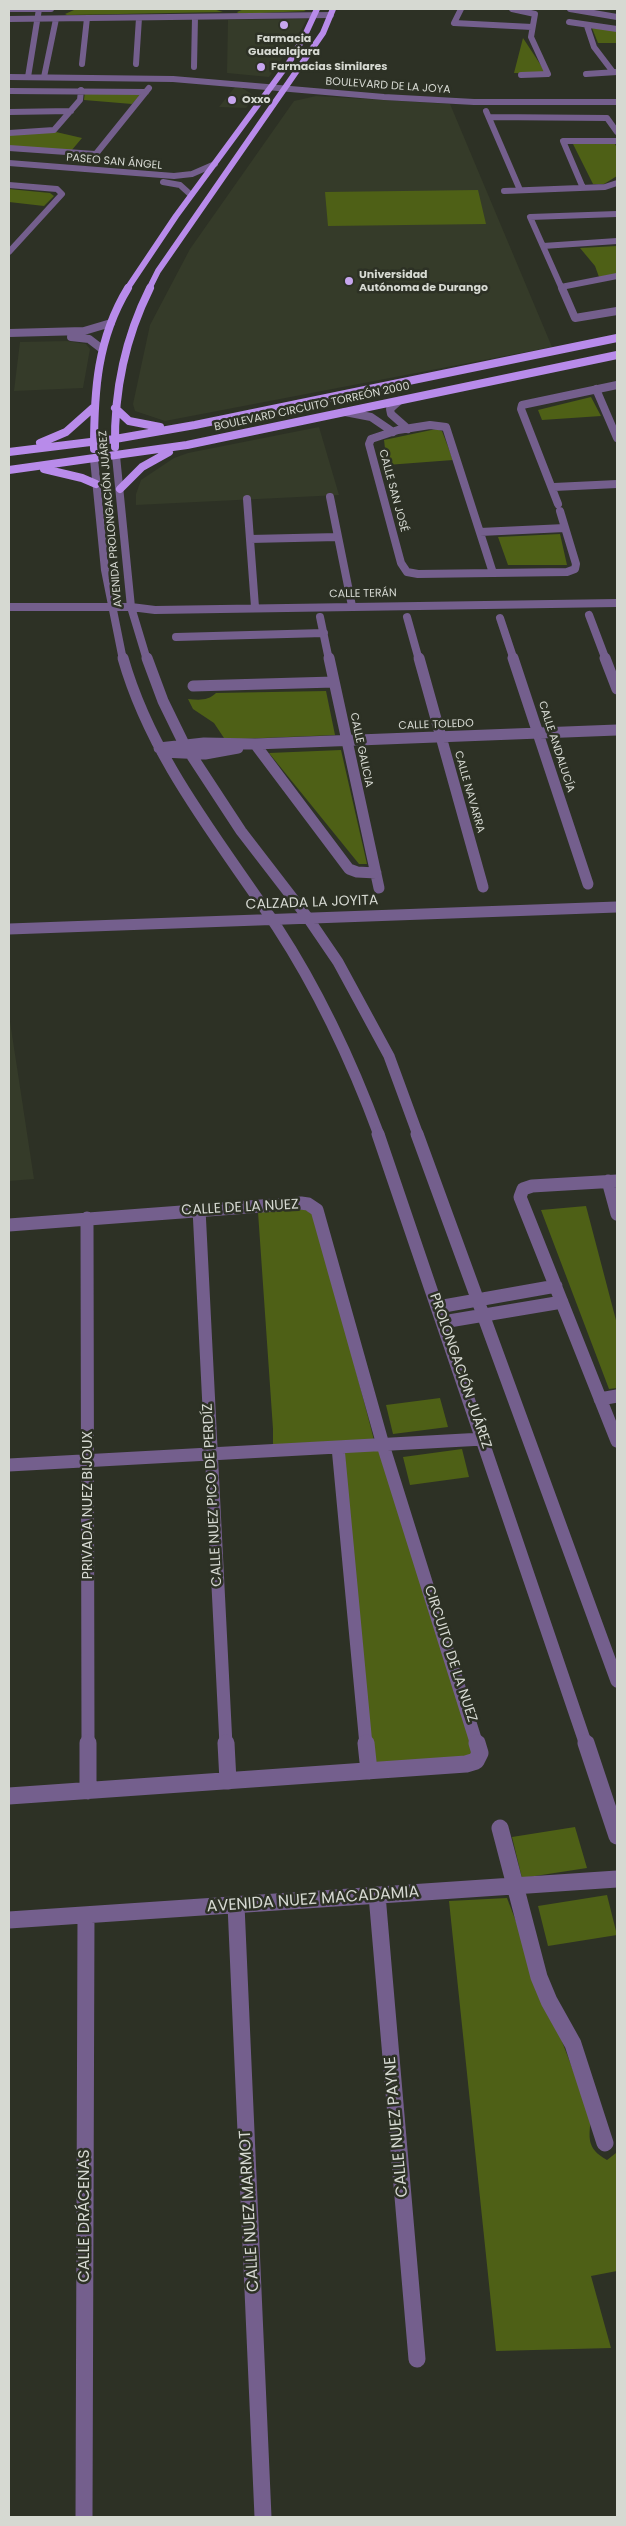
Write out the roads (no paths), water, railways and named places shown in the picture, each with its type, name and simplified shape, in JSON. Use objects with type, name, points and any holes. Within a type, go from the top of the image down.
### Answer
[{"type":"main road","name":"AVENIDA PROLONGACIÓN JUÁREZ","points":[[94,459],[93,408],[102,350],[111,323],[131,283],[191,195],[272,84],[307,32],[315,12]]},
{"type":"main road","name":"AVENIDA PROLONGACIÓN JUÁREZ","points":[[116,456],[115,408],[118,378],[139,308],[158,271],[288,86],[323,33],[332,12]]},
{"type":"main road","points":[[167,230],[185,232]]},
{"type":"main road","name":"BOULEVARD CIRCUITO TORREÓN 2000","points":[[9,452],[115,439],[195,425],[617,338]]},
{"type":"main road","points":[[570,348],[583,362]]},
{"type":"main road","name":"BOULEVARD CIRCUITO TORREÓN 2000","points":[[9,470],[187,445],[617,355]]},
{"type":"main road","points":[[20,450],[66,432],[93,408]]},
{"type":"main road","points":[[115,408],[123,418],[145,426],[195,425]]},
{"type":"main road","points":[[120,489],[130,476],[146,464],[187,445]]},
{"type":"main road","points":[[20,468],[55,471],[96,484]]},
{"type":"street","points":[[9,9],[51,9]]},
{"type":"street","points":[[28,74],[39,9]]},
{"type":"street","points":[[234,9],[234,17]]},
{"type":"street","points":[[461,9],[454,23],[532,27]]},
{"type":"street","points":[[512,9],[535,14],[531,37],[548,74],[521,75]]},
{"type":"street","points":[[570,9],[617,16]]},
{"type":"street","points":[[602,9],[617,11]]},
{"type":"street","points":[[9,19],[234,17],[332,12]]},
{"type":"street","points":[[194,67],[195,17]]},
{"type":"street","points":[[82,64],[87,18]]},
{"type":"street","points":[[136,64],[139,18]]},
{"type":"street","points":[[45,74],[56,19]]},
{"type":"street","points":[[569,22],[617,29]]},
{"type":"street","points":[[587,26],[594,47],[615,72]]},
{"type":"street","points":[[31,58],[48,58]]},
{"type":"street","name":"BOULEVARD DE LA JOYA","points":[[9,71],[28,74],[272,84],[474,102],[617,102]]},
{"type":"street","points":[[586,74],[615,72]]},
{"type":"street","name":"BOULEVARD DE LA JOYA","points":[[9,78],[28,74]]},
{"type":"street","points":[[9,148],[47,150],[93,157],[151,86]]},
{"type":"street","name":"BOULEVARD DE LA JOYA","points":[[288,86],[456,95],[617,96]]},
{"type":"street","points":[[9,91],[81,90],[146,92]]},
{"type":"street","points":[[9,133],[54,130],[80,100],[81,90]]},
{"type":"street","points":[[485,108],[520,190]]},
{"type":"street","points":[[9,112],[71,111]]},
{"type":"street","points":[[489,117],[607,118],[617,132]]},
{"type":"street","points":[[582,188],[563,141],[617,141]]},
{"type":"street","points":[[15,176],[35,149]]},
{"type":"street","points":[[15,176],[32,167],[47,150]]},
{"type":"street","name":"PASEO SAN ÁNGEL","points":[[9,163],[15,176]]},
{"type":"street","name":"PASEO SAN ÁNGEL","points":[[15,176],[32,167],[174,176],[192,174],[215,164]]},
{"type":"street","name":"PASEO SAN ÁNGEL","points":[[32,167],[174,183],[186,189],[191,195]]},
{"type":"street","name":"PASEO SAN ÁNGEL","points":[[9,168],[15,176]]},
{"type":"street","points":[[9,252],[62,194],[57,189],[15,176]]},
{"type":"street","points":[[504,190],[582,188],[617,183]]},
{"type":"street","points":[[617,214],[530,217],[575,318],[617,311]]},
{"type":"street","points":[[543,246],[617,241]]},
{"type":"street","points":[[561,287],[617,276]]},
{"type":"street","points":[[9,333],[84,331],[111,323]]},
{"type":"street","points":[[9,338],[77,337],[94,341],[102,350]]},
{"type":"street","points":[[480,532],[565,528],[554,487],[521,409],[526,404],[617,385]]},
{"type":"street","points":[[596,389],[617,438]]},
{"type":"street","points":[[399,401],[392,405],[390,409],[391,414],[408,429]]},
{"type":"street","points":[[342,412],[366,414],[376,417],[393,432]]},
{"type":"street","name":"CALLE SAN JOSÉ","points":[[494,574],[446,427],[433,424],[374,438],[369,444],[404,569],[418,574],[494,574],[567,572],[575,569],[576,564],[565,528]]},
{"type":"street","name":"AVENIDA PROLONGACIÓN JUÁREZ","points":[[116,456],[130,607],[151,673],[190,755],[240,831],[308,918]]},
{"type":"street","name":"AVENIDA PROLONGACIÓN JUÁREZ","points":[[94,459],[109,607],[119,650],[134,694],[160,750],[196,810],[273,919]]},
{"type":"street","points":[[554,487],[617,484]]},
{"type":"street","points":[[330,497],[352,606]]},
{"type":"street","points":[[246,499],[255,608]]},
{"type":"street","points":[[250,538],[338,536]]},
{"type":"street","name":"CALLE TERÁN","points":[[9,607],[130,607],[155,610],[617,603]]},
{"type":"street","points":[[589,615],[617,689]]},
{"type":"street","name":"CALLE GALICIA","points":[[320,617],[379,888]]},
{"type":"street","name":"CALLE NAVARRA","points":[[407,617],[483,887]]},
{"type":"street","name":"CALLE ANDALUCÍA","points":[[500,618],[588,884]]},
{"type":"street","points":[[176,637],[324,634]]},
{"type":"street","points":[[193,686],[334,682]]},
{"type":"street","name":"CALLE TOLEDO","points":[[160,750],[184,744],[255,744],[617,730]]},
{"type":"street","points":[[255,744],[349,869],[357,872],[376,873]]},
{"type":"street","name":"CALLE TOLEDO","points":[[160,750],[190,755],[215,753],[255,744]]},
{"type":"street","name":"CALZADA LA JOYITA","points":[[9,929],[617,907]]},
{"type":"street","points":[[308,918],[338,962],[389,1056],[617,1682]]},
{"type":"street","name":"PROLONGACIÓN JUÁREZ","points":[[273,919],[301,965],[340,1038],[393,1175],[617,1836]]},
{"type":"street","points":[[617,1214],[613,1181],[532,1186],[520,1193],[617,1441]]},
{"type":"street","name":"CALLE DE LA NUEZ","points":[[9,1225],[199,1209],[301,1203],[317,1210],[383,1444]]},
{"type":"street","name":"CALLE NUEZ PICO DE PERDÍZ","points":[[199,1209],[228,1781]]},
{"type":"street","name":"PRIVADA NUEZ BIJOUX","points":[[87,1218],[88,1791]]},
{"type":"street","points":[[438,1307],[556,1286]]},
{"type":"street","points":[[443,1322],[562,1302]]},
{"type":"street","points":[[600,1399],[617,1396]]},
{"type":"street","points":[[9,1466],[483,1439]]},
{"type":"street","name":"CIRCUITO DE LA NUEZ","points":[[9,1796],[466,1764],[476,1761],[480,1753],[383,1444]]},
{"type":"street","points":[[338,1447],[369,1771]]},
{"type":"street","points":[[500,1828],[538,1977],[573,2044],[605,2143]]},
{"type":"street","name":"AVENIDA NUEZ MACADAMIA","points":[[9,1920],[617,1880]]},
{"type":"street","name":"CALLE NUEZ PAYNE","points":[[377,1895],[417,2359]]},
{"type":"street","name":"CALLE NUEZ MARMOT","points":[[236,1905],[263,2517]]},
{"type":"street","name":"CALLE DRÁCENAS","points":[[84,2517],[86,1914]]},
{"type":"place","name":"Farmacia Guadalajara","points":[[284,25]]},
{"type":"place","name":"Farmacias Similares","points":[[261,67]]},
{"type":"place","name":"Oxxo","points":[[232,100]]},
{"type":"place","name":"Universidad Autónoma de Durango","points":[[349,281]]}]
